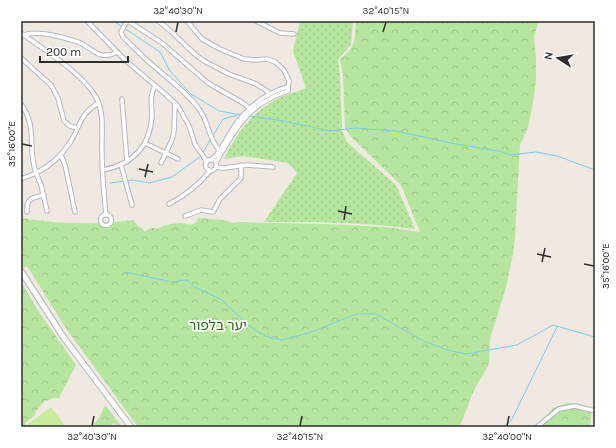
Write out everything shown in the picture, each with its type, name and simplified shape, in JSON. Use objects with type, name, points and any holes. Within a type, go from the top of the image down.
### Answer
[{"type":"main road","points":[[21,270],[64,338],[131,427]]},
{"type":"street","points":[[87,21],[118,52],[175,103],[185,117],[195,144],[207,162],[206,167],[210,170]]},
{"type":"street","points":[[220,150],[212,142],[204,115],[195,104],[123,37],[121,32],[127,21],[162,43],[208,83],[239,101],[248,110]]},
{"type":"street","points":[[158,21],[194,54],[203,60],[229,74],[256,84],[270,94]]},
{"type":"street","points":[[187,21],[202,39],[220,49],[244,59],[267,59],[275,62],[283,69],[289,81],[287,89],[248,110]]},
{"type":"street","points":[[256,21],[280,33],[294,34]]},
{"type":"street","points":[[22,34],[31,33],[56,36],[80,42],[97,54],[113,54],[118,52]]},
{"type":"street","points":[[22,34],[75,73],[86,85],[98,103],[102,122],[106,215]]},
{"type":"street","points":[[21,58],[51,85],[58,98],[64,121],[70,126],[77,128]]},
{"type":"street","points":[[103,170],[127,162],[134,157],[145,144],[150,129],[152,114],[151,97],[155,86]]},
{"type":"street","points":[[207,162],[214,158],[238,122],[257,101],[270,94],[287,89]]},
{"type":"street","points":[[122,99],[127,162]]},
{"type":"street","points":[[21,179],[52,164],[71,141],[84,114],[98,103]]},
{"type":"street","points":[[161,163],[172,140],[174,131],[175,103]]},
{"type":"street","points":[[21,104],[30,121],[32,160],[44,194],[47,211]]},
{"type":"street","points":[[169,204],[192,190],[210,170],[213,170],[238,122]]},
{"type":"street","points":[[145,144],[178,159]]},
{"type":"street","points":[[60,155],[65,165],[75,212]]},
{"type":"street","points":[[211,160],[214,160],[216,165],[223,168],[241,165],[273,167]]},
{"type":"street","points":[[121,165],[132,205]]},
{"type":"street","points":[[185,216],[201,210],[213,212],[220,199],[241,178],[241,165]]},
{"type":"street","points":[[26,212],[28,201],[34,197],[44,194]]},
{"type":"street","points":[[537,427],[559,409],[575,406],[595,411]]},
{"type":"green space","points":[[300,21],[353,21],[351,45],[338,59],[342,131],[347,142],[396,185],[415,229],[321,222],[264,222],[297,173],[288,163],[244,156],[224,159],[240,132],[252,117],[280,97],[306,88],[293,51]]},
{"type":"green space","name":"יער בלפור","points":[[356,21],[539,21],[534,37],[536,81],[532,108],[528,128],[520,145],[513,254],[506,287],[490,339],[489,364],[474,390],[461,423],[458,427],[138,427],[65,327],[27,266],[23,268],[21,262],[21,218],[49,222],[78,223],[106,223],[134,220],[136,224],[145,232],[150,228],[157,229],[173,224],[192,224],[197,222],[198,218],[223,220],[233,223],[355,225],[420,232],[401,185],[351,137],[345,128],[343,76],[340,59],[354,43]]},
{"type":"green space","points":[[21,282],[39,312],[76,365],[59,398],[53,398],[44,402],[34,416],[25,423],[27,427],[21,427]]},
{"type":"green space","points":[[567,403],[581,404],[592,409],[590,427],[536,427],[553,408]]},
{"type":"green space","points":[[105,405],[122,427],[118,427],[114,423],[109,427],[92,427],[100,416]]},
{"type":"green space","points":[[51,407],[66,427],[30,427],[28,424]]},
{"type":"waterway","points":[[114,21],[122,27]]},
{"type":"waterway","points":[[124,28],[160,52],[170,71],[191,94],[219,111],[242,115]]},
{"type":"waterway","points":[[213,136],[223,119],[238,115]]},
{"type":"waterway","points":[[249,116],[284,121],[330,131],[356,128],[396,131],[456,144],[499,151],[510,155],[536,152],[557,156],[595,170]]},
{"type":"waterway","points":[[203,153],[210,140]]},
{"type":"waterway","points":[[110,183],[133,180],[149,183],[172,177],[201,156]]},
{"type":"waterway","points":[[125,272],[172,282],[187,280],[194,287],[222,300],[249,326],[265,336],[282,340],[309,333],[356,314],[376,314],[422,340],[447,350],[466,354],[517,345],[553,325],[595,337]]},
{"type":"waterway","points":[[505,427],[512,419],[557,327]]}]
